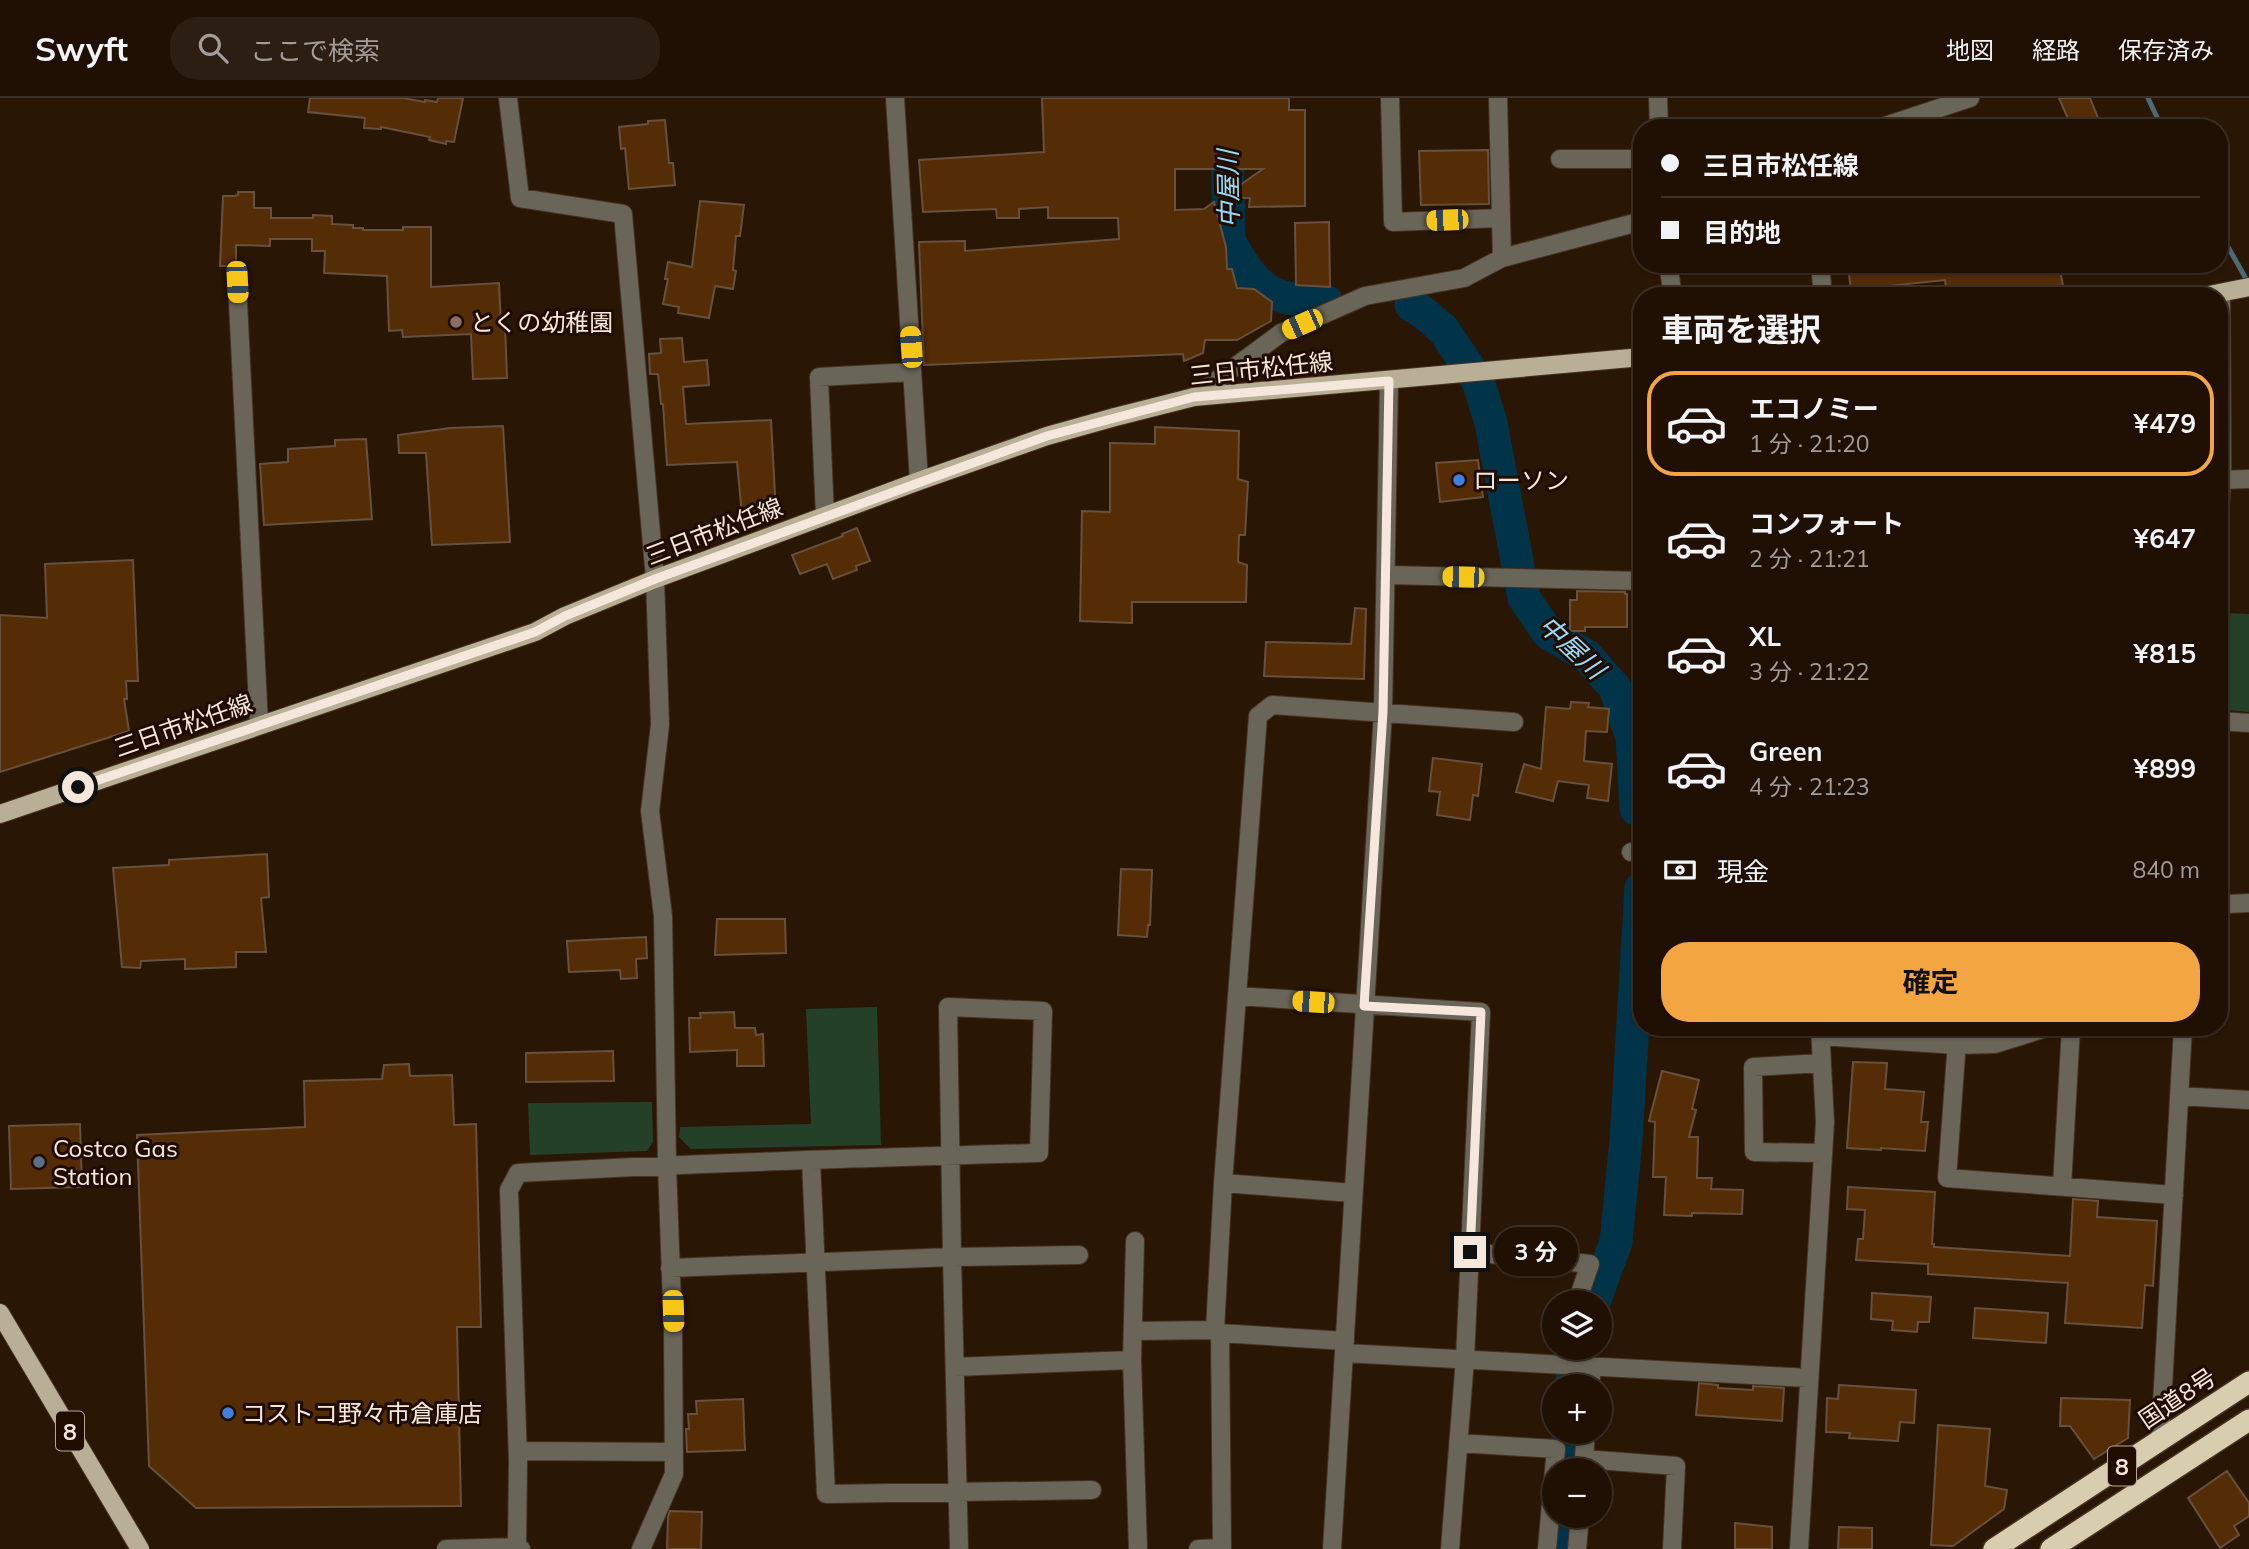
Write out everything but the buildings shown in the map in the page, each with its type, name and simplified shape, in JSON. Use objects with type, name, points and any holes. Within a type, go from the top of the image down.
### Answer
[{"type":"highway","name":"国道8号","points":[[1994,1549],[2249,1382]]},
{"type":"highway","name":"8","points":[[2051,1549],[2249,1420]]},
{"type":"main road","points":[[2228,291],[2246,288]]},
{"type":"main road","name":"三日市松任線","points":[[0,814],[535,632],[565,616],[655,579],[1047,436],[1194,397],[1633,358]]},
{"type":"main road","name":"8","points":[[0,1313],[139,1549]]},
{"type":"street","points":[[508,98],[520,198],[624,214],[655,579],[660,725],[650,811],[663,916],[673,1332],[674,1474],[641,1549]]},
{"type":"street","points":[[895,98],[919,481]]},
{"type":"street","points":[[1391,98],[1393,222],[1501,218]]},
{"type":"street","points":[[1498,98],[1502,258]]},
{"type":"street","points":[[1658,98],[1659,119]]},
{"type":"street","points":[[1906,119],[1970,98]]},
{"type":"street","points":[[1560,159],[1633,159]]},
{"type":"street","points":[[1194,397],[1281,333],[1364,296],[1464,278],[1502,258],[1633,223]]},
{"type":"street","points":[[237,282],[259,725]]},
{"type":"street","points":[[825,516],[819,377],[912,372]]},
{"type":"street","points":[[1332,1549],[1383,712],[1389,381]]},
{"type":"street","points":[[2228,480],[2249,479]]},
{"type":"street","points":[[1387,575],[1633,581]]},
{"type":"street","points":[[1198,1549],[1222,1548],[1218,1331],[1223,1183],[1258,716],[1272,705],[1514,722]]},
{"type":"street","points":[[2228,722],[2249,723]]},
{"type":"street","points":[[2228,904],[2249,903]]},
{"type":"street","points":[[1238,996],[1481,1012],[1465,1359],[1450,1549]]},
{"type":"street","points":[[446,1549],[519,1548],[509,1190],[518,1173],[667,1164],[950,1156],[1038,1153],[1043,1011],[948,1007],[950,1156],[952,1257],[959,1549]]},
{"type":"street","points":[[1799,1549],[1825,1122],[1820,1036]]},
{"type":"street","points":[[2021,1036],[1996,1044],[1957,1036],[1947,1178],[2174,1195]]},
{"type":"street","points":[[2062,1186],[2070,1036]]},
{"type":"street","points":[[2160,1441],[2182,1036]]},
{"type":"street","points":[[1822,1063],[1753,1067],[1754,1152],[1823,1153]]},
{"type":"street","points":[[2179,1096],[2249,1100]]},
{"type":"street","points":[[811,1160],[826,1494],[1092,1490]]},
{"type":"street","points":[[1223,1183],[1353,1193]]},
{"type":"street","points":[[1135,1241],[1132,1360],[1138,1549]]},
{"type":"street","points":[[1470,1252],[1590,1264],[1581,1290]]},
{"type":"street","points":[[670,1268],[1079,1255]]},
{"type":"street","points":[[1133,1331],[1218,1331],[1465,1359],[1572,1361],[1808,1378]]},
{"type":"street","points":[[955,1367],[1132,1360]]},
{"type":"street","points":[[1459,1443],[1556,1448],[1555,1458]]},
{"type":"street","points":[[518,1451],[674,1452]]},
{"type":"street","points":[[1612,1465],[1676,1466],[1672,1549]]},
{"type":"street","points":[[1547,1549],[1549,1528]]},
{"type":"street","points":[[1577,1549],[1579,1528]]},
{"type":"green space","points":[[2228,613],[2249,614],[2249,712],[2228,710]]},
{"type":"green space","points":[[877,1007],[881,1145],[691,1149],[679,1137],[680,1127],[811,1124],[806,1009]]},
{"type":"green space","points":[[652,1102],[653,1142],[647,1151],[530,1155],[528,1103]]},
{"type":"waterway","name":"中屋川","points":[[1226,98],[1229,240],[1248,271],[1266,289],[1291,298],[1326,301]]},
{"type":"waterway","points":[[2148,98],[2158,119]]},
{"type":"waterway","points":[[2228,247],[2249,284]]},
{"type":"waterway","name":"中屋川","points":[[1411,305],[1443,329],[1478,381],[1491,423],[1524,598],[1548,633],[1587,656],[1615,688],[1632,737],[1633,755]]},
{"type":"waterway","name":"中屋川","points":[[1598,1290],[1616,1242],[1633,1022]]},
{"type":"waterway","name":"中屋川","points":[[1573,1374],[1575,1360]]},
{"type":"waterway","name":"中屋川","points":[[1566,1458],[1567,1444]]},
{"type":"waterway","name":"中屋川","points":[[1560,1549],[1561,1528]]},
{"type":"place","name":"とくの幼稚園","points":[[456,322]]},
{"type":"place","name":"ローソン","points":[[1459,480]]},
{"type":"place","name":"Costco Gas Station","points":[[39,1162]]},
{"type":"place","name":"コストコ野々市倉庫店","points":[[228,1413]]},
{"type":"route","points":[[78,787],[535,632],[565,616],[655,579],[1047,436],[1194,397],[1389,381],[1383,712],[1364,1006],[1481,1012],[1470,1252]]}]
